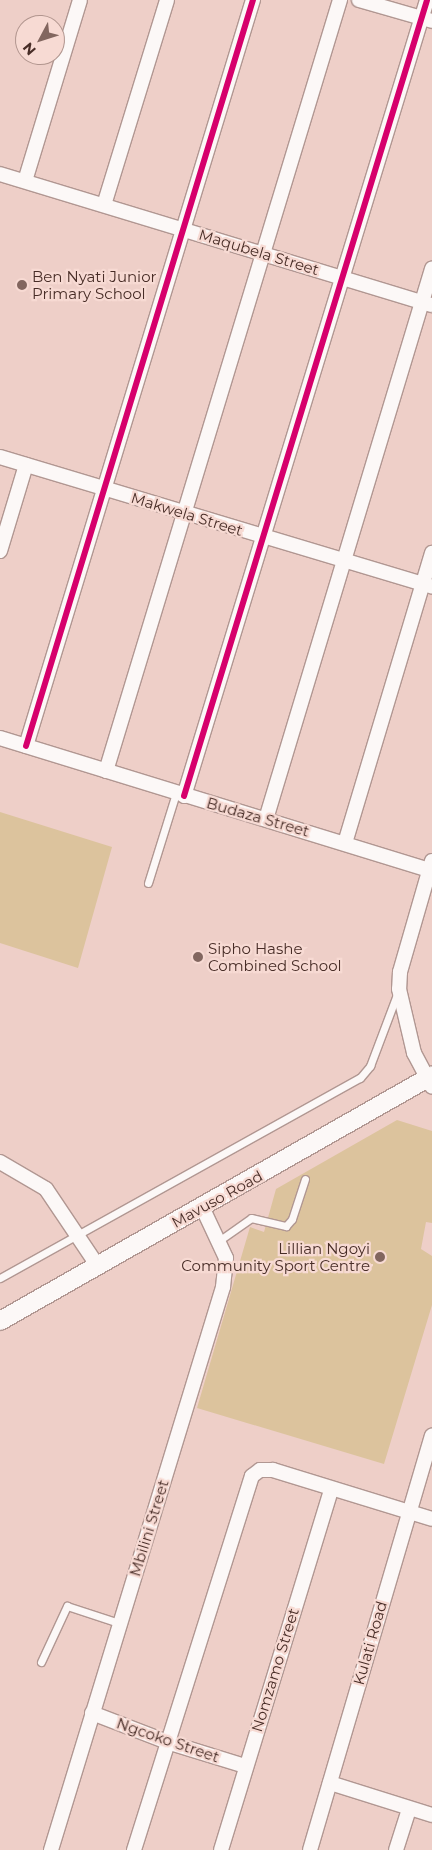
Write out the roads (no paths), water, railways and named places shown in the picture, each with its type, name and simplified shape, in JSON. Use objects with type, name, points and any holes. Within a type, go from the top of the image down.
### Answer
[{"type":"street","points":[[25,181],[80,0]]},
{"type":"street","points":[[104,205],[166,0]]},
{"type":"street","points":[[26,746],[253,0]]},
{"type":"street","points":[[106,771],[340,0]]},
{"type":"street","points":[[359,0],[427,19]]},
{"type":"street","points":[[180,794],[343,277],[427,19],[427,0]]},
{"type":"street","name":"Maqubela Street","points":[[1,176],[25,181],[427,303]]},
{"type":"street","points":[[266,819],[343,560],[427,303],[432,269]]},
{"type":"street","name":"Makwela Street","points":[[0,457],[183,514],[427,586]]},
{"type":"street","points":[[0,551],[26,465]]},
{"type":"street","points":[[345,843],[427,586],[432,553]]},
{"type":"street","name":"Budaza Street","points":[[0,738],[345,843],[431,865]]},
{"type":"street","points":[[430,1080],[407,1032],[399,990],[400,972],[431,865]]},
{"type":"street","name":"Mavuso Road","points":[[0,1321],[430,1080]]},
{"type":"street","points":[[0,1162],[46,1189],[80,1235],[97,1265]]},
{"type":"street","name":"Mbilini Street","points":[[52,1850],[92,1713],[223,1287],[226,1258],[220,1240],[202,1208]]},
{"type":"street","name":"Kulati Road","points":[[310,1850],[408,1510],[432,1436]]},
{"type":"street","points":[[134,1850],[248,1482],[256,1472],[266,1469],[331,1490],[432,1518]]},
{"type":"street","name":"Nomzamo Street","points":[[221,1850],[245,1766],[331,1490]]},
{"type":"street","name":"Ngcoko Street","points":[[92,1713],[167,1742],[245,1766]]},
{"type":"street","points":[[330,1783],[432,1815]]},
{"type":"street","points":[[396,1850],[409,1809]]},
{"type":"lane","points":[[148,883],[180,794]]},
{"type":"lane","points":[[0,1278],[80,1235],[141,1197],[360,1078],[370,1066],[399,990]]},
{"type":"lane","points":[[220,1240],[251,1218],[286,1226],[292,1219],[305,1179]]},
{"type":"lane","points":[[41,1662],[67,1606],[120,1624]]},
{"type":"place","name":"Ben Nyati Junior Primary School","points":[[22,285]]},
{"type":"place","name":"Sipho Hashe Combined School","points":[[198,957]]},
{"type":"place","name":"Lillian Ngoyi Community Sport Centre","points":[[380,1257]]}]
